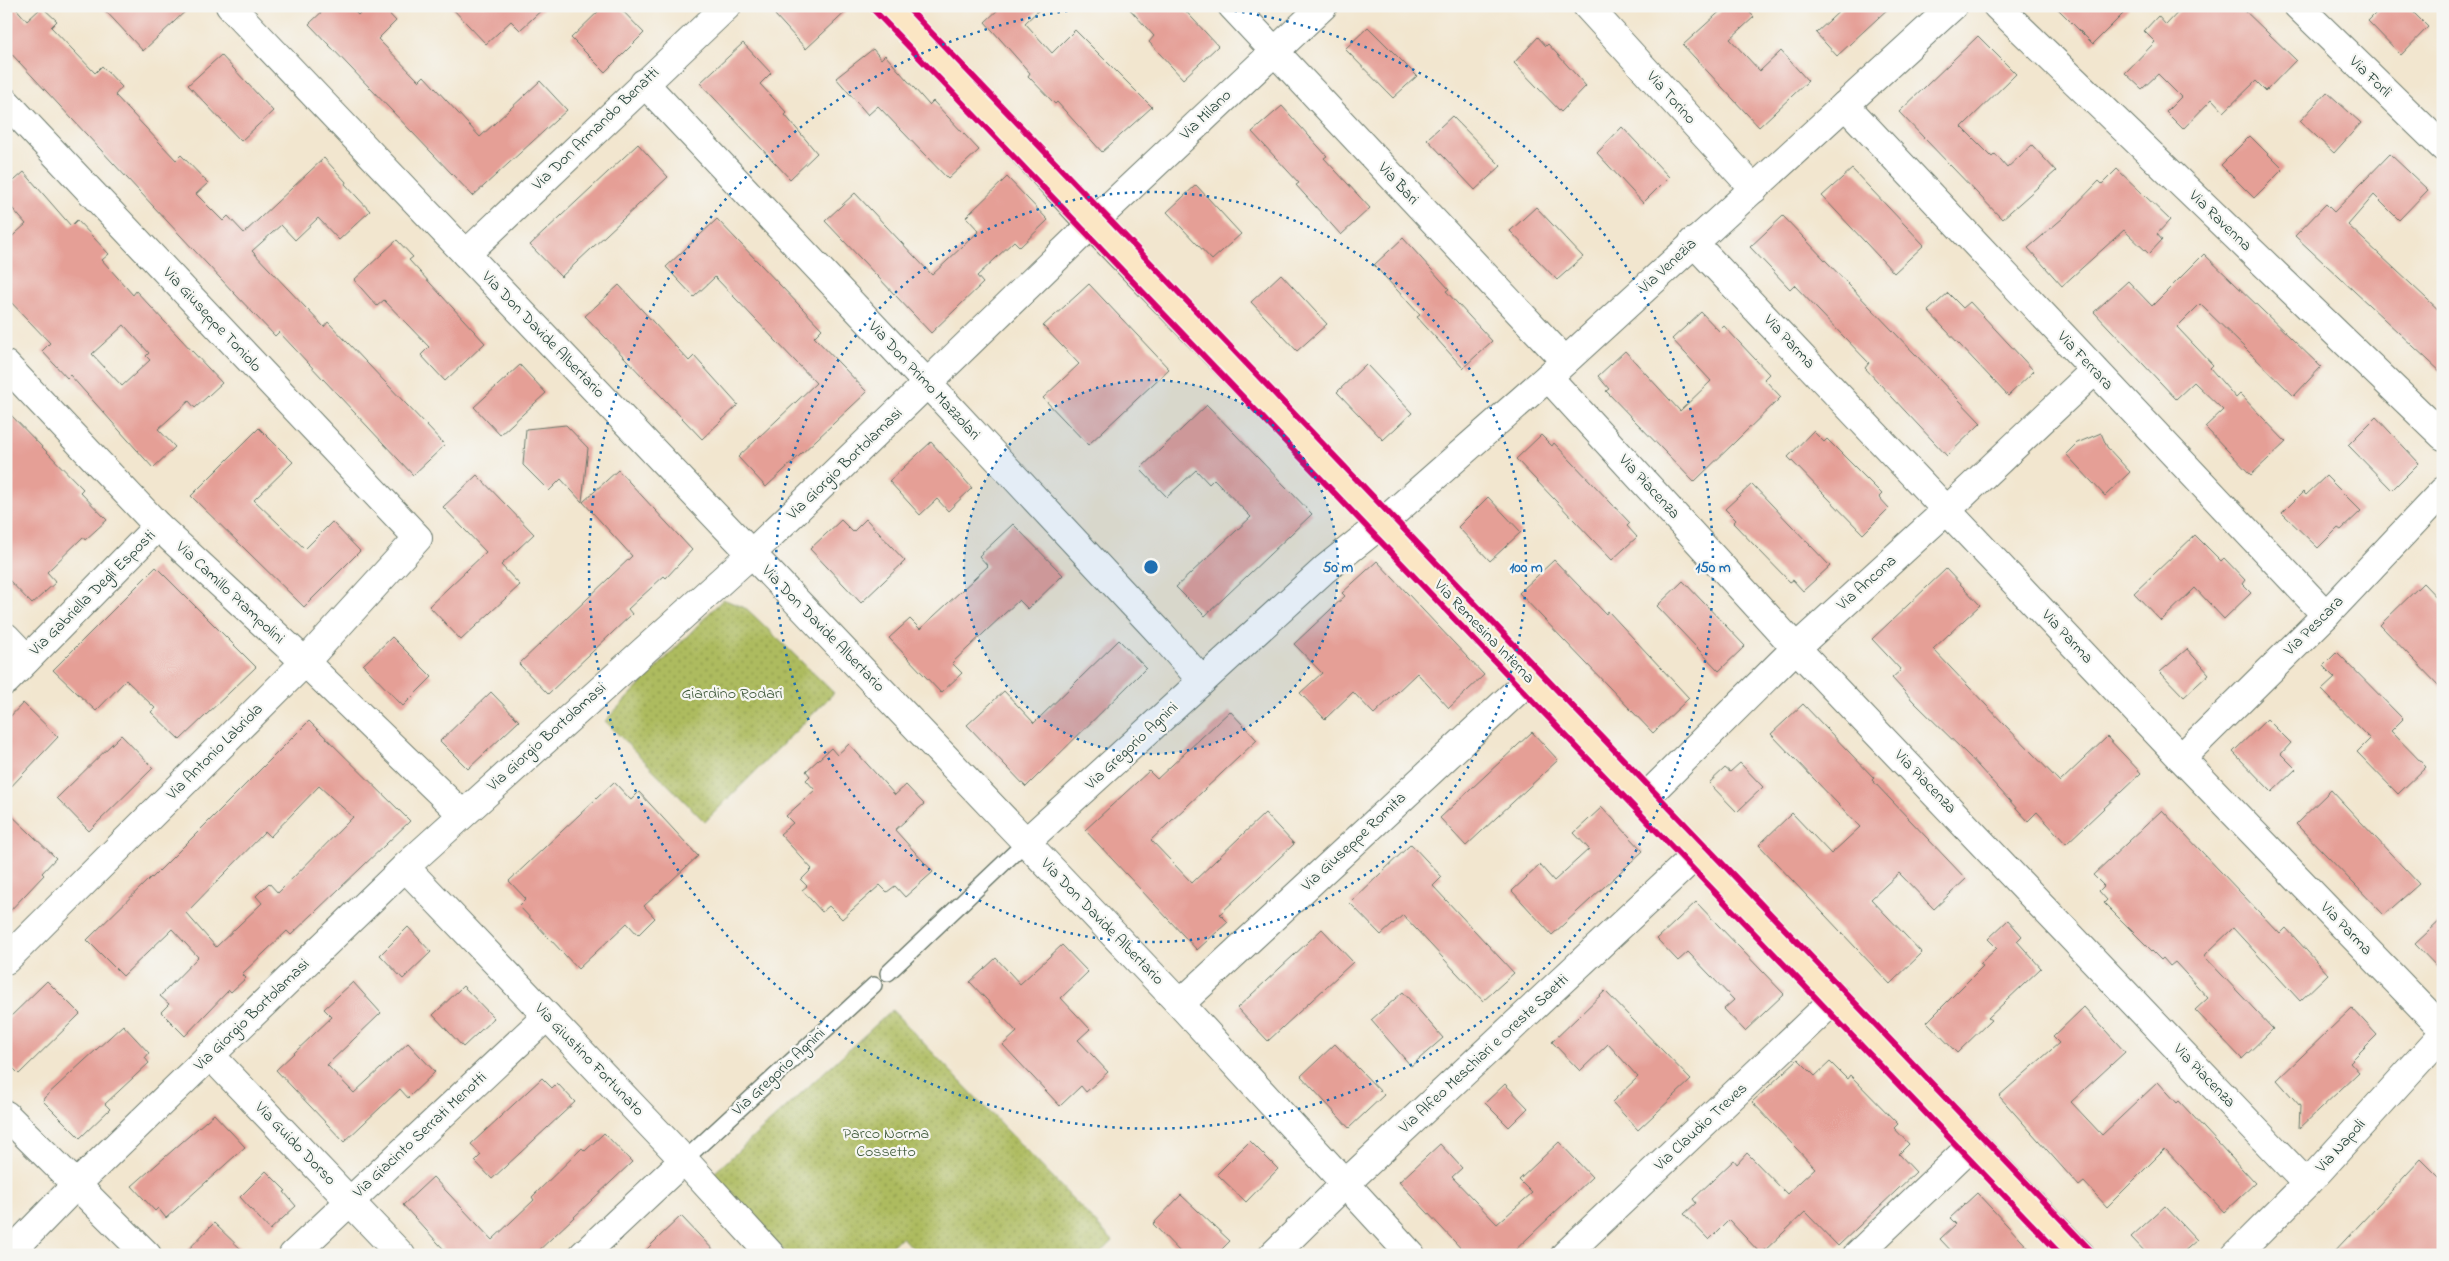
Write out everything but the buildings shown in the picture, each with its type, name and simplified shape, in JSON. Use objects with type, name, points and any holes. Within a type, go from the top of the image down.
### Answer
[{"type":"street","name":"Via Don Davide Albertario","points":[[230,6],[1180,1004],[1411,1255]]},
{"type":"street","name":"Via Don Armando Benatti","points":[[466,254],[727,6]]},
{"type":"street","name":"Via Remesina Interna","points":[[889,6],[1091,225],[1381,524],[2081,1255]]},
{"type":"street","name":"Via Bari","points":[[1232,6],[1556,369]]},
{"type":"street","name":"Via Milano","points":[[1091,225],[1323,6]]},
{"type":"street","name":"Via Torino","points":[[1587,6],[1754,189]]},
{"type":"street","name":"Via Ravenna","points":[[1998,6],[2443,436]]},
{"type":"street","name":"Via Forlì","points":[[2298,6],[2443,147]]},
{"type":"street","name":"Via Venezia","points":[[1381,524],[1556,369],[1754,189],[1845,105],[1938,11]]},
{"type":"street","name":"Via Don Primo Mazzolari","points":[[644,83],[928,384],[1161,634],[1202,681]]},
{"type":"street","name":"Via Ferrara","points":[[1845,105],[2326,615]]},
{"type":"street","name":"Via Giuseppe Toniolo","points":[[11,117],[418,538]]},
{"type":"street","name":"Via Giorgio Bortolamasi","points":[[8,1255],[77,1184],[405,867],[751,554],[1091,225]]},
{"type":"street","name":"Via Parma","points":[[1694,242],[2181,758],[2443,1029]]},
{"type":"street","name":"Via Camillo Prampolini","points":[[6,365],[158,526],[305,662],[462,814]]},
{"type":"street","name":"Via Piacenza","points":[[1556,369],[1796,648],[2307,1184]]},
{"type":"street","name":"Via Ancona","points":[[1644,800],[1796,648],[1947,510],[2094,370]]},
{"type":"street","name":"Via Pescara","points":[[2181,758],[2326,615],[2443,491]]},
{"type":"street","name":"Via Gregorio Agnini","points":[[1026,842],[1325,569],[1381,524]]},
{"type":"street","name":"Via Gabriella Degli Esposti","points":[[6,681],[158,526]]},
{"type":"street","name":"Via Antonio Labriola","points":[[6,960],[305,662],[418,538]]},
{"type":"street","points":[[6,637],[27,659]]},
{"type":"street","name":"Via Giuseppe Romita","points":[[1180,1004],[1529,680]]},
{"type":"street","name":"Via Alfeo Meschiari e Oreste Saetti","points":[[1273,1255],[1345,1184],[1697,854]]},
{"type":"street","name":"Via Giustino Fortunato","points":[[405,867],[772,1255]]},
{"type":"street","name":"Via Claudio Treves","points":[[1566,1255],[1836,998]]},
{"type":"street","name":"Via Giacinto Serrati Menotti","points":[[293,1255],[547,1016]]},
{"type":"street","name":"Via Napoli","points":[[2236,1255],[2307,1184],[2443,1034]]},
{"type":"street","name":"Via Guido Dorso","points":[[210,1055],[400,1255]]},
{"type":"street","points":[[6,1115],[148,1255]]},
{"type":"street","points":[[1857,1255],[1974,1143]]},
{"type":"street","points":[[583,1255],[684,1160]]},
{"type":"lane","name":"Via Gregorio Agnini","points":[[888,973],[1026,842]]},
{"type":"lane","name":"Via Gregorio Agnini","points":[[684,1160],[874,985]]},
{"type":"green space","name":"Giardino Rodari","points":[[723,599],[747,609],[834,693],[705,822],[605,721]]},
{"type":"green space","name":"Parco Norma Cossetto","points":[[892,1010],[1113,1241],[1099,1255],[920,1255],[901,1237],[883,1255],[788,1255],[713,1174]]},
{"type":"cycle path","points":[[870,6],[2061,1255]]},
{"type":"cycle path","points":[[906,6],[2095,1255]]}]
